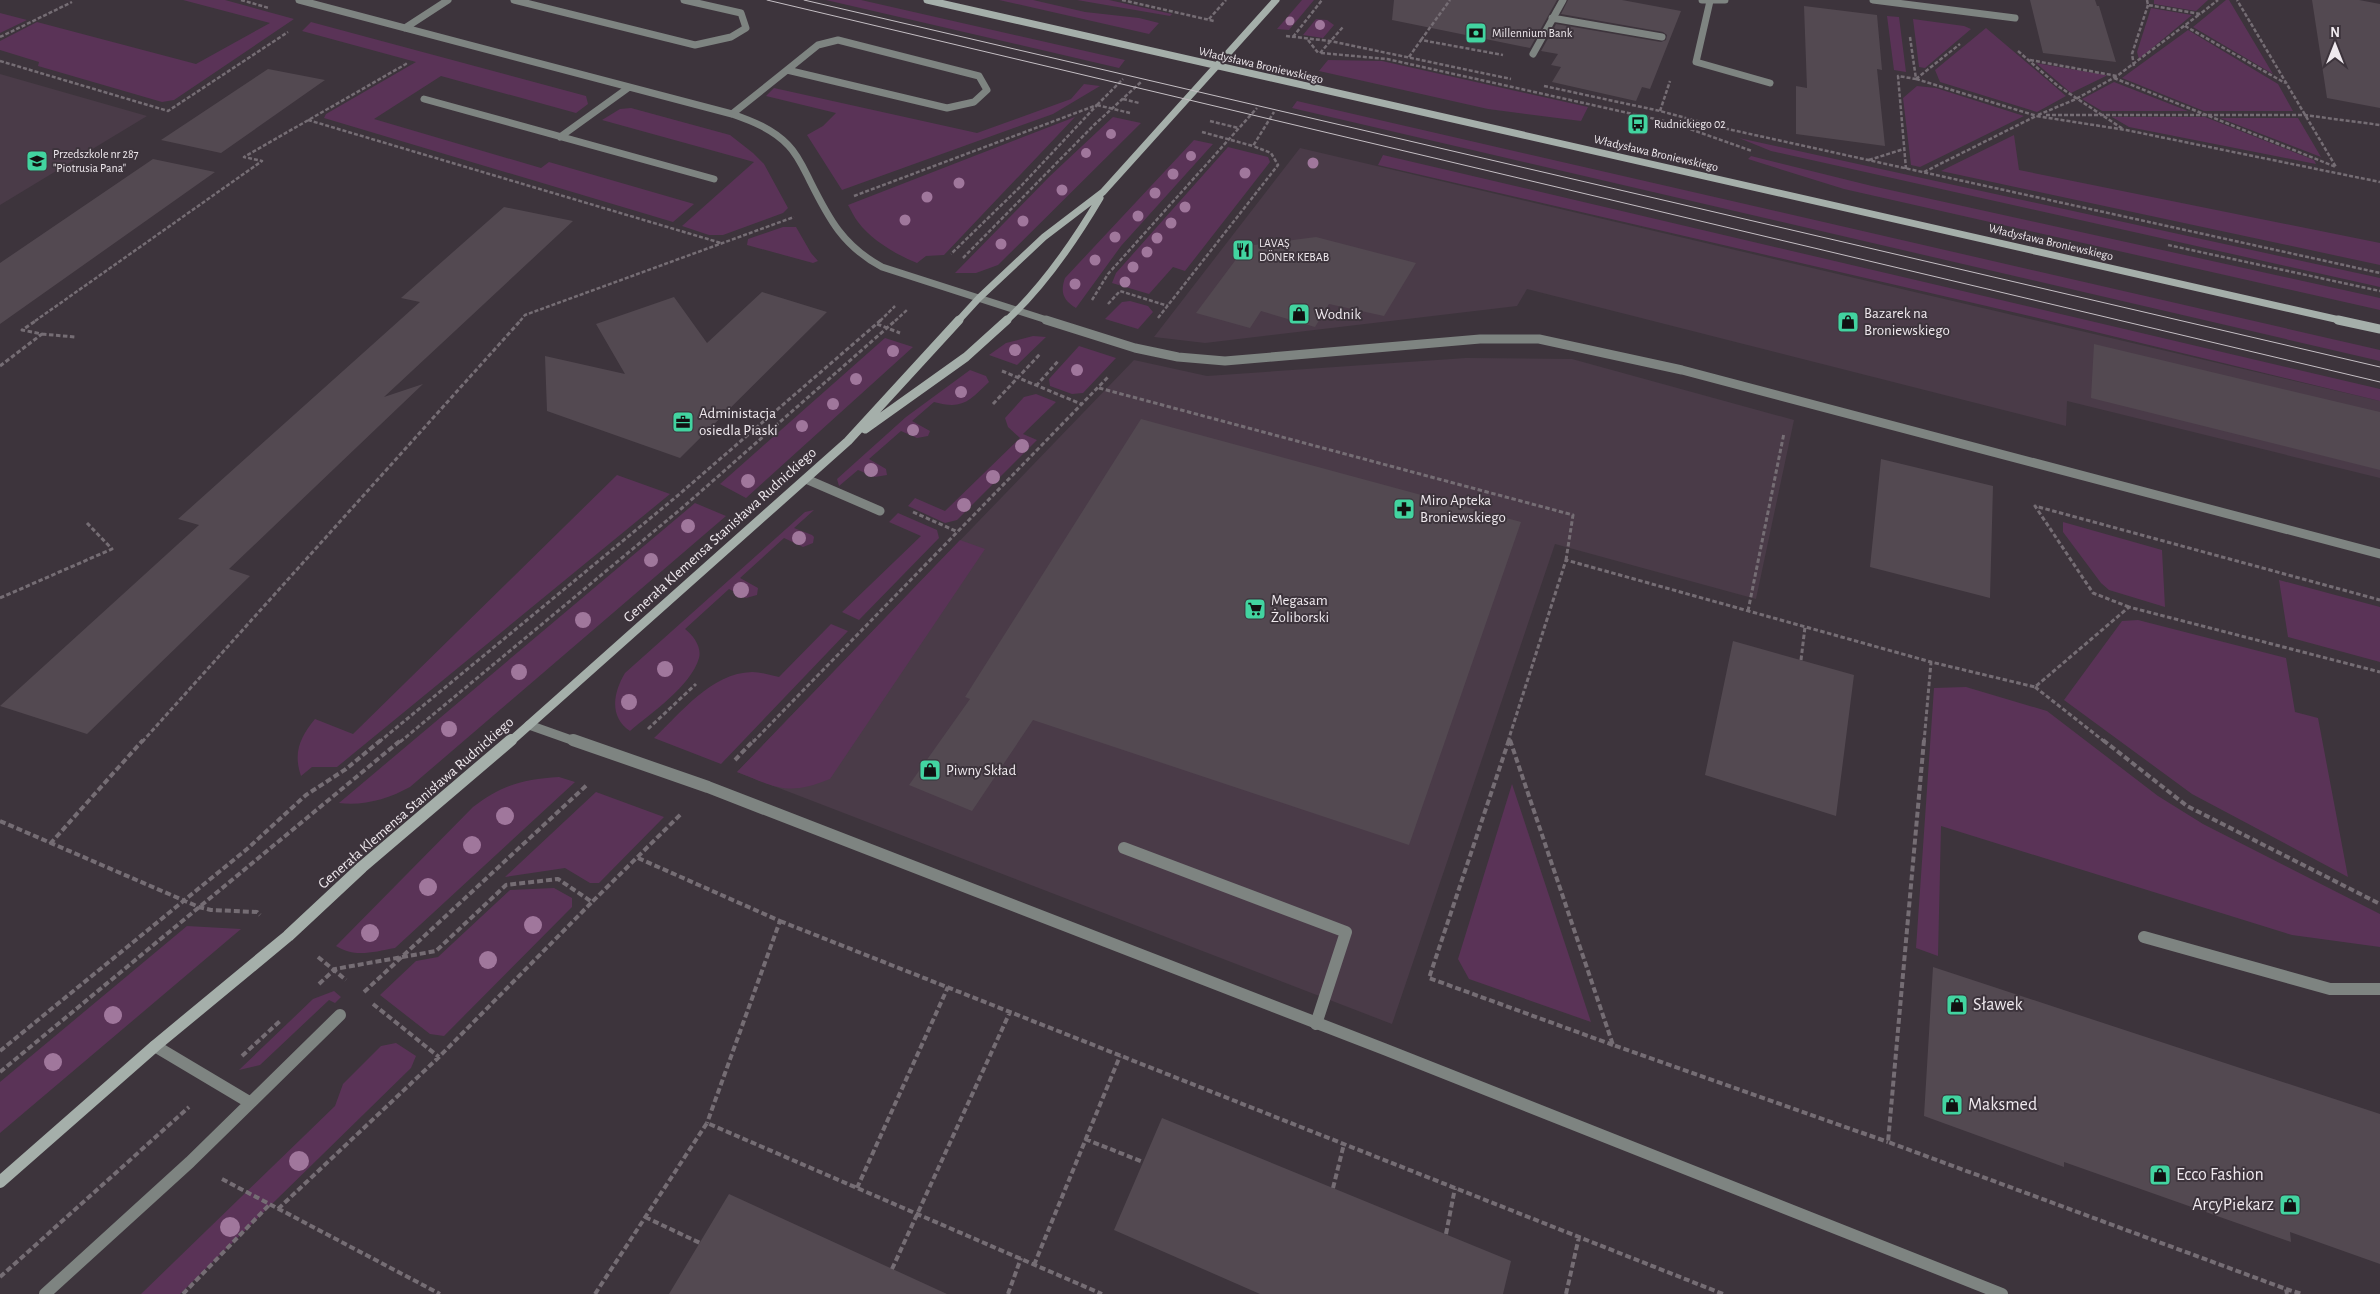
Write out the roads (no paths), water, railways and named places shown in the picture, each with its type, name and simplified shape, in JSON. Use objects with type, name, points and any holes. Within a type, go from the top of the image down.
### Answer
[{"type":"street","points":[[299,0],[732,114],[762,125],[787,144],[803,168],[832,225],[844,241],[863,258],[882,267],[1136,348],[1178,357],[1225,361],[1480,340],[1548,341],[1682,370],[2380,554]]},
{"type":"street","points":[[405,28],[448,0]]},
{"type":"street","points":[[514,0],[695,45],[730,37],[746,28],[741,13],[684,0]]},
{"type":"street","name":"Władysława Broniewskiego","points":[[927,0],[1298,86],[1637,160],[2380,329]]},
{"type":"street","name":"Generała Klemensa Stanisława Rudnickiego","points":[[0,1182],[155,1046],[288,936],[362,867],[529,725],[848,441],[979,298],[1044,237],[1103,192],[1276,0]]},
{"type":"street","points":[[1533,54],[1563,0]]},
{"type":"street","points":[[1702,0],[1710,2],[1725,0]]},
{"type":"street","points":[[1873,0],[2015,18]]},
{"type":"street","points":[[1710,2],[1696,62],[1770,83]]},
{"type":"street","points":[[1552,18],[1662,38]]},
{"type":"street","points":[[732,114],[786,70],[818,45],[838,40],[979,76],[987,90],[974,102],[947,108],[786,70]]},
{"type":"street","points":[[560,137],[628,88]]},
{"type":"street","points":[[424,99],[714,179]]},
{"type":"street","name":"Generała Klemensa Stanisława Rudnickiego","points":[[848,441],[966,357],[1018,310],[1073,243],[1103,192]]},
{"type":"street","points":[[806,479],[880,511]]},
{"type":"street","points":[[529,725],[708,787],[2002,1294]]},
{"type":"street","points":[[1124,848],[1346,932],[1316,1024]]},
{"type":"street","points":[[2144,937],[2330,989],[2380,989]]},
{"type":"street","points":[[45,1294],[190,1162],[249,1102],[340,1015]]},
{"type":"street","points":[[155,1046],[249,1102]]},
{"type":"tram line","points":[[767,0],[2380,382]]},
{"type":"tram line","points":[[804,0],[2380,367]]},
{"type":"place","name":"Millennium Bank","points":[[1476,33]]},
{"type":"place","name":"Rudnickiego 02","points":[[1638,124]]},
{"type":"place","name":"Przedszkole nr 287 \"Piotrusia Pana\"","points":[[37,161]]},
{"type":"place","name":"LAVAŞ DÖNER KEBAB","points":[[1243,250]]},
{"type":"place","name":"Wodnik","points":[[1299,314]]},
{"type":"place","name":"Bazarek na Broniewskiego","points":[[1848,322]]},
{"type":"place","name":"Administacja osiedla Piaski","points":[[683,422]]},
{"type":"place","name":"Miro Apteka Broniewskiego","points":[[1404,509]]},
{"type":"place","name":"Megasam Żoliborski","points":[[1255,609]]},
{"type":"place","name":"Piwny Skład","points":[[930,770]]},
{"type":"place","name":"Sławek","points":[[1957,1005]]},
{"type":"place","name":"Maksmed","points":[[1952,1105]]},
{"type":"place","name":"Ecco Fashion","points":[[2160,1175]]},
{"type":"place","name":"ArcyPiekarz","points":[[2290,1205]]}]
